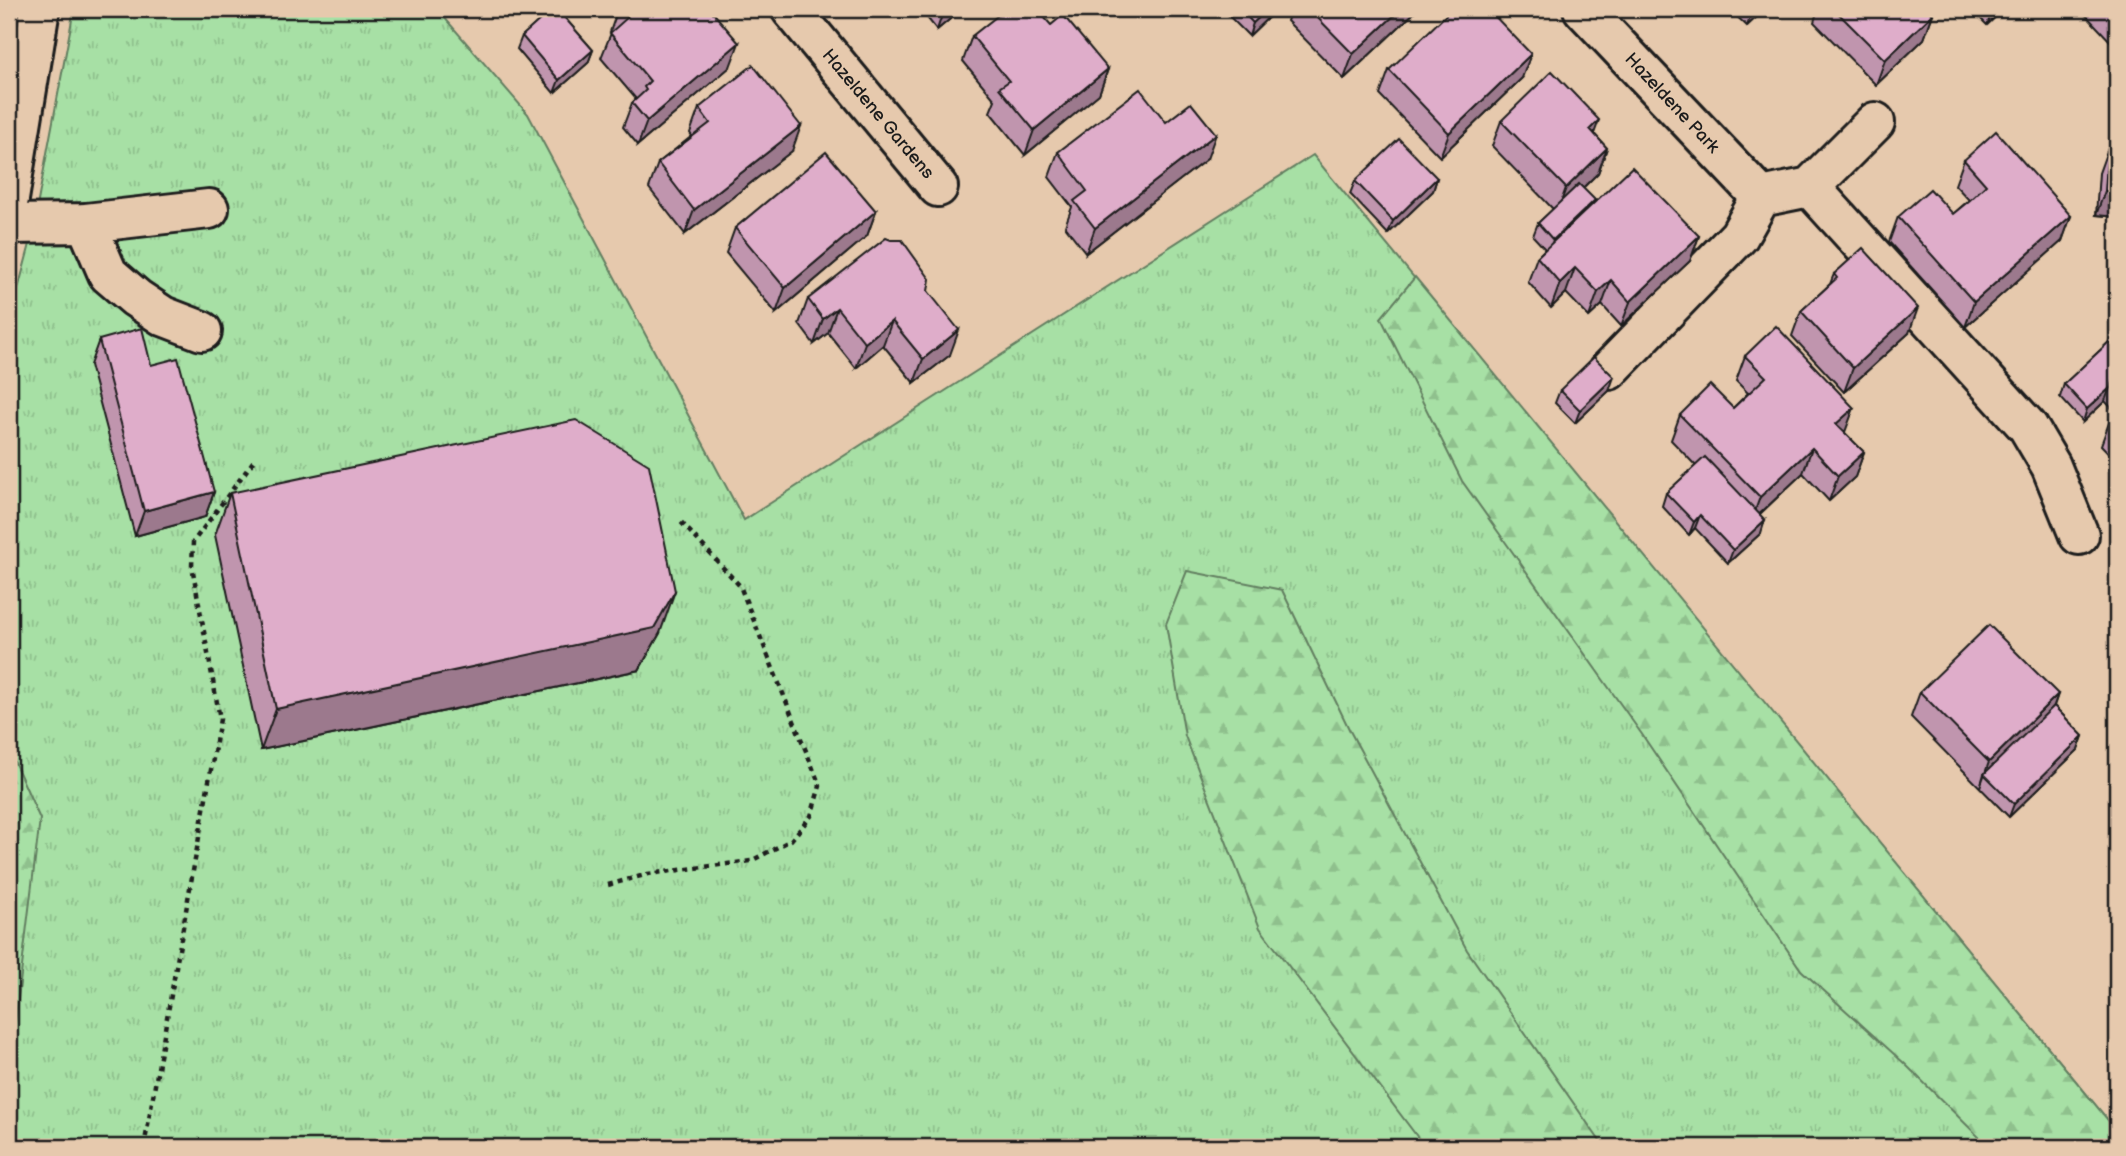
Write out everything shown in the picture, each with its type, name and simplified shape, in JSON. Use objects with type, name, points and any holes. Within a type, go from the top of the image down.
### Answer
[{"type":"street","points":[[9,199],[40,9]]},
{"type":"street","name":"Hazeldene Gardens","points":[[791,9],[938,187]]},
{"type":"street","name":"Hazeldene Park","points":[[1583,9],[1761,197]]},
{"type":"street","points":[[1609,370],[1739,236],[1761,197],[1811,187],[1875,122]]},
{"type":"street","points":[[1811,187],[2028,427],[2051,466],[2079,535]]},
{"type":"street","points":[[9,224],[86,223],[209,209]]},
{"type":"street","points":[[86,223],[108,274],[163,316],[202,331]]},
{"type":"path","points":[[144,1147],[220,719],[192,566],[193,542],[255,459]]},
{"type":"path","points":[[608,885],[649,874],[751,861],[792,840],[811,816],[820,786],[740,586],[681,522]]},
{"type":"green space","points":[[74,9],[437,9],[528,114],[744,520],[1313,155],[2117,1131],[2117,1147],[9,1147],[9,323],[30,244]]},
{"type":"green space","points":[[1415,277],[2117,1131],[2117,1147],[1989,1147],[1905,1064],[1801,970],[1641,733],[1462,481],[1381,318]]},
{"type":"green space","points":[[1187,571],[1282,590],[1350,731],[1467,950],[1604,1147],[1425,1147],[1260,928],[1185,736],[1166,624]]},
{"type":"green space","points":[[9,750],[40,819],[9,1073]]},
{"type":"building","points":[[552,9],[557,9],[593,50],[559,80],[522,36]]},
{"type":"building","points":[[621,9],[710,9],[739,43],[647,121],[632,103],[646,90],[644,87],[650,81],[610,33],[628,17]]},
{"type":"building","points":[[1006,9],[1037,9],[1051,25],[1063,15],[1108,69],[1034,130],[999,88],[1009,81],[972,36]]},
{"type":"building","points":[[1240,9],[1268,9],[1253,23]]},
{"type":"building","points":[[1309,9],[1401,9],[1353,54]]},
{"type":"building","points":[[1452,9],[1488,9],[1531,54],[1449,133],[1389,70]]},
{"type":"building","points":[[1834,9],[1927,9],[1933,14],[1885,60]]},
{"type":"building","points":[[753,65],[801,126],[694,210],[658,163],[710,123],[699,108]]},
{"type":"building","points":[[1552,71],[1599,120],[1590,129],[1607,148],[1566,188],[1501,121]]},
{"type":"building","points":[[1140,89],[1166,122],[1191,103],[1216,134],[1095,228],[1074,201],[1087,191],[1058,152]]},
{"type":"building","points":[[1996,131],[2071,216],[1974,302],[1898,217],[1930,189],[1953,214],[1970,200],[1986,185],[1964,160]]},
{"type":"building","points":[[1399,139],[1437,178],[1393,221],[1355,181]]},
{"type":"building","points":[[2108,148],[2117,149],[2117,191],[2105,191]]},
{"type":"building","points":[[826,152],[876,211],[785,288],[735,228]]},
{"type":"building","points":[[1632,167],[1699,236],[1630,302],[1611,280],[1598,292],[1575,268],[1560,283],[1537,257]]},
{"type":"building","points":[[1579,184],[1595,200],[1553,240],[1538,223]]},
{"type":"building","points":[[886,238],[902,240],[930,279],[928,291],[959,330],[923,359],[892,321],[865,343],[837,308],[823,319],[808,299]]},
{"type":"building","points":[[1863,248],[1918,308],[1853,368],[1801,311],[1837,278],[1834,274]]},
{"type":"building","points":[[1776,326],[1854,408],[1836,424],[1864,452],[1838,476],[1812,448],[1760,497],[1680,415],[1710,385],[1733,408],[1766,377],[1745,356]]},
{"type":"building","points":[[142,328],[151,365],[178,358],[214,492],[144,511],[99,340]]},
{"type":"building","points":[[2109,342],[2117,351],[2117,373],[2110,388],[2087,409],[2064,384]]},
{"type":"building","points":[[1594,357],[1614,377],[1580,410],[1560,390]]},
{"type":"building","points":[[2117,414],[2117,428],[2110,420]]},
{"type":"building","points":[[576,420],[649,465],[675,591],[654,628],[276,709],[230,493]]},
{"type":"building","points":[[1705,457],[1765,520],[1733,550],[1700,515],[1694,522],[1666,493]]},
{"type":"building","points":[[1989,625],[2058,694],[1989,762],[1920,692]]},
{"type":"building","points":[[2054,706],[2083,736],[2014,804],[1984,774]]}]
